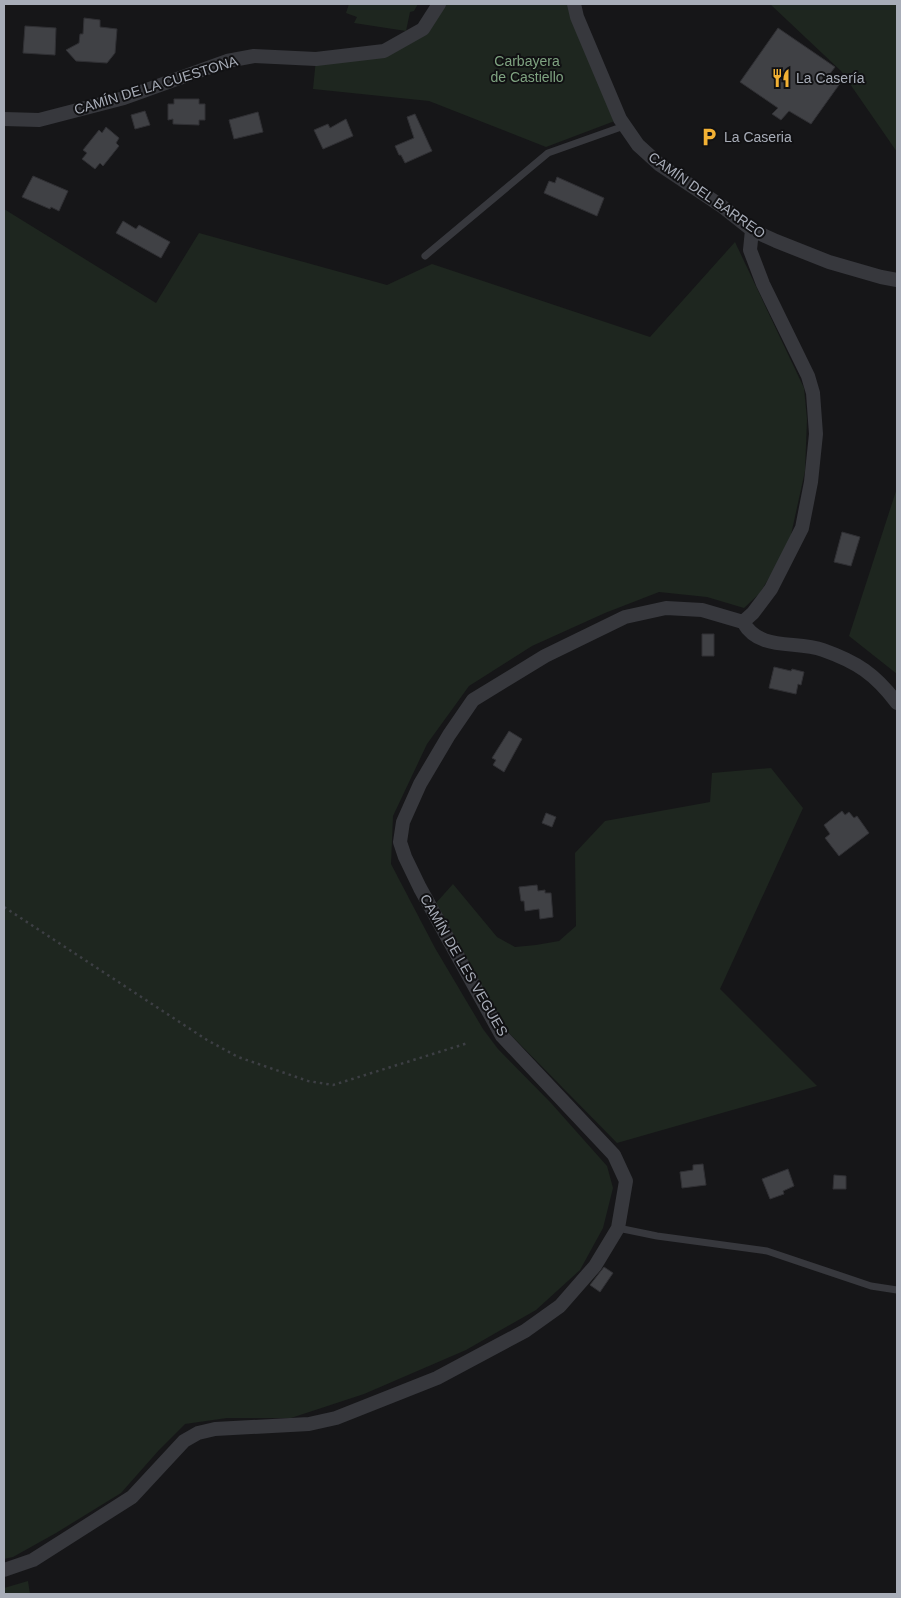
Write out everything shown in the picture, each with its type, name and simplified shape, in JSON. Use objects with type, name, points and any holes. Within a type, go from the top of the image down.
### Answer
[{"type":"street","name":"CAMÍN DE LA CUESTONA","points":[[4,119],[39,120],[124,98],[227,61],[254,56],[316,59],[384,52],[423,29],[439,4]]},
{"type":"street","name":"CAMÍN DEL BARREO","points":[[574,4],[613,104],[624,126],[638,145],[660,165],[723,207],[752,230],[776,242],[829,262],[897,280]]},
{"type":"street","points":[[752,230],[750,250],[808,376],[813,393],[816,434],[811,482],[802,528],[771,589],[753,613],[743,622],[748,632],[763,641],[821,649],[856,664],[882,684],[897,703]]},
{"type":"street","name":"CAMÍN DE LES VEGUES","points":[[4,1570],[33,1560],[132,1497],[184,1442],[198,1433],[215,1429],[309,1424],[336,1418],[437,1378],[525,1331],[560,1306],[595,1266],[618,1228],[626,1181],[614,1154],[502,1036],[420,888],[405,857],[400,842],[403,822],[420,784],[448,735],[473,700],[545,656],[625,616],[666,608],[702,610],[743,622]]},
{"type":"lane","points":[[425,256],[548,153],[624,126]]},
{"type":"lane","points":[[618,1228],[657,1236],[767,1250],[870,1286],[897,1290]]},
{"type":"path","points":[[4,907],[194,1032],[238,1058],[308,1082],[334,1085],[468,1043]]},
{"type":"green space","points":[[349,4],[418,4],[414,11],[410,12],[406,31],[354,23],[357,17],[346,13]]},
{"type":"green space","name":"Carbayera de Castiello","points":[[439,4],[574,4],[620,119],[546,147],[429,101],[313,89],[316,59],[408,39]]},
{"type":"green space","points":[[770,4],[897,4],[897,152],[841,71]]},
{"type":"green space","points":[[4,209],[156,303],[199,233],[387,285],[432,264],[650,337],[735,242],[804,388],[807,419],[805,471],[789,544],[760,593],[744,608],[707,597],[659,592],[605,613],[532,646],[469,686],[427,744],[393,816],[391,864],[435,948],[483,1029],[498,1049],[551,1103],[607,1166],[613,1188],[603,1228],[580,1270],[536,1310],[466,1350],[364,1394],[291,1418],[227,1418],[185,1424],[121,1493],[56,1533],[13,1557],[4,1559]]},
{"type":"green space","points":[[897,488],[897,674],[849,636]]},
{"type":"green space","points":[[771,768],[803,808],[720,989],[817,1086],[617,1143],[507,1031],[436,903],[453,884],[497,937],[515,947],[559,941],[576,926],[575,853],[605,821],[710,802],[712,773]]},
{"type":"green space","points":[[28,1581],[30,1594],[4,1594],[4,1588]]},
{"type":"building","points":[[84,18],[100,20],[100,27],[117,29],[115,53],[107,63],[76,61],[66,50],[79,43],[80,34],[83,34]]},
{"type":"building","points":[[25,26],[56,28],[55,55],[23,53]]},
{"type":"building","name":"La Casería","points":[[778,28],[835,67],[829,75],[841,82],[811,124],[789,111],[781,120],[772,114],[778,108],[740,82]]},
{"type":"building","points":[[174,99],[199,99],[199,104],[205,104],[205,120],[199,120],[199,125],[173,124],[173,119],[168,120],[168,104],[174,104]]},
{"type":"building","points":[[145,111],[150,125],[135,129],[131,115]]},
{"type":"building","points":[[258,112],[263,132],[234,139],[229,120]]},
{"type":"building","points":[[415,114],[432,151],[405,163],[395,146],[414,138],[407,117]]},
{"type":"building","points":[[346,119],[353,136],[323,149],[314,130],[328,124],[330,128]]},
{"type":"building","points":[[106,127],[119,138],[116,143],[119,146],[103,166],[100,163],[95,169],[82,159],[87,153],[83,150],[99,130],[102,133]]},
{"type":"building","points":[[33,176],[68,191],[59,211],[22,197]]},
{"type":"building","points":[[557,177],[604,198],[597,216],[544,193],[549,181],[555,183]]},
{"type":"building","points":[[123,221],[136,229],[139,225],[170,242],[161,258],[116,233]]},
{"type":"building","points":[[842,532],[860,537],[851,566],[834,562]]},
{"type":"building","points":[[702,634],[714,634],[714,656],[702,656]]},
{"type":"building","points":[[774,667],[804,672],[801,685],[798,684],[796,694],[769,688]]},
{"type":"building","points":[[509,731],[522,739],[504,772],[493,765],[496,760],[492,758]]},
{"type":"building","points":[[842,811],[845,815],[849,812],[854,818],[857,816],[869,833],[839,856],[825,838],[830,834],[824,825]]},
{"type":"building","points":[[546,813],[556,817],[552,827],[542,823]]},
{"type":"building","points":[[537,885],[538,891],[545,890],[545,893],[551,893],[553,917],[540,919],[539,909],[525,911],[519,887]]},
{"type":"building","points":[[703,1164],[706,1185],[682,1188],[680,1172],[693,1170],[693,1165]]},
{"type":"building","points":[[788,1169],[794,1186],[783,1191],[784,1194],[770,1199],[762,1179]]},
{"type":"building","points":[[834,1175],[846,1176],[846,1189],[833,1189]]},
{"type":"building","points":[[604,1267],[613,1273],[600,1292],[590,1285]]},
{"type":"place","name":"La Casería","points":[[781,78]]},
{"type":"place","name":"La Caseria","points":[[709,137]]}]
